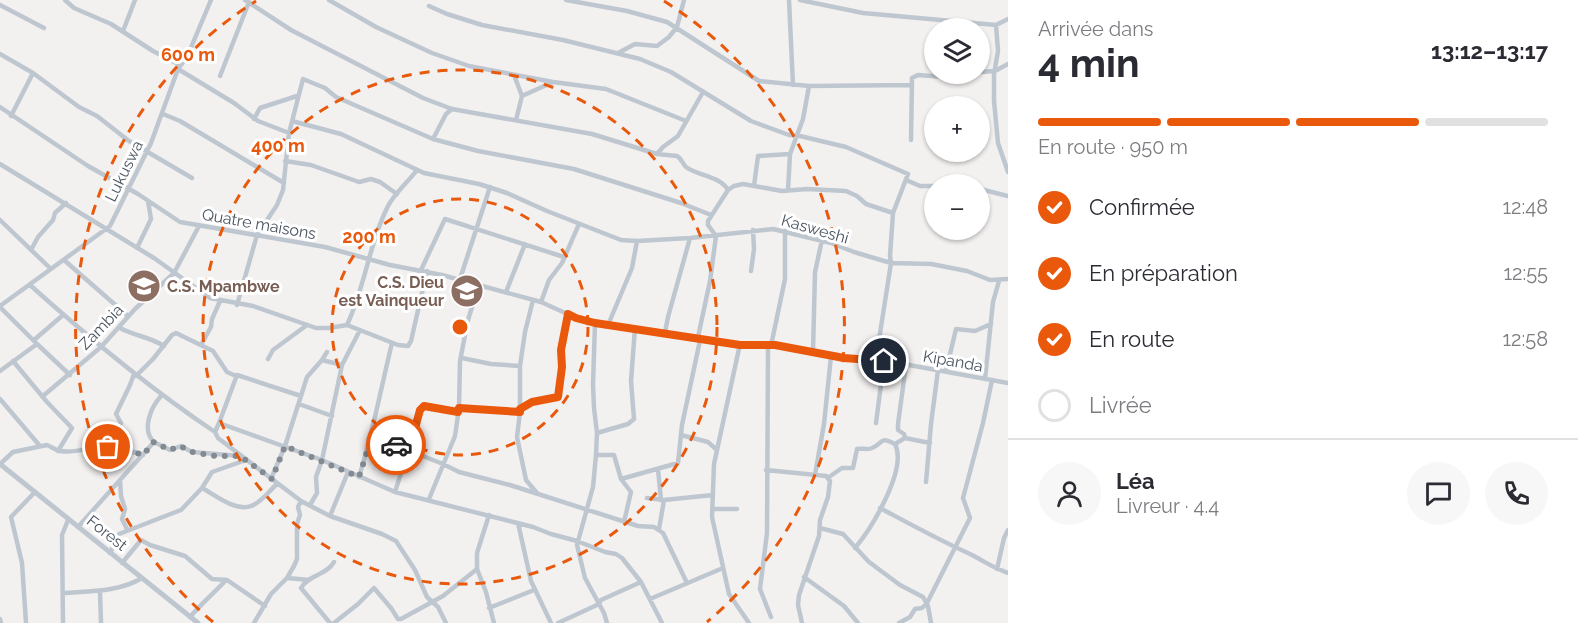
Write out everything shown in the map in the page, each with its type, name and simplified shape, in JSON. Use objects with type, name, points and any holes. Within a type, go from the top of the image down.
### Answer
[{"type":"street","points":[[65,0],[123,31],[234,103],[254,119],[289,133]]},
{"type":"street","points":[[123,31],[135,0]]},
{"type":"street","name":"Lukuswa","points":[[0,306],[97,234],[108,229],[148,151],[179,67],[187,57],[211,0]]},
{"type":"street","points":[[329,0],[369,23],[432,52],[470,66],[553,82],[606,89],[686,121]]},
{"type":"street","points":[[566,0],[650,16],[677,27],[757,80],[809,86],[911,85]]},
{"type":"street","points":[[618,53],[635,44],[657,46],[669,37],[677,27],[684,0]]},
{"type":"street","points":[[789,0],[793,85]]},
{"type":"street","points":[[800,0],[863,13],[996,25],[1008,19]]},
{"type":"street","points":[[220,76],[247,1],[291,30],[423,98],[452,109],[603,137],[657,154],[678,157],[687,167],[726,186],[728,190]]},
{"type":"street","points":[[0,5],[44,28]]},
{"type":"street","points":[[429,6],[482,25],[618,53],[664,69],[751,121],[781,133],[846,147],[906,172],[908,176],[892,213],[891,263],[876,359]]},
{"type":"street","points":[[996,25],[998,51],[993,92],[997,137],[1008,172]]},
{"type":"street","points":[[0,54],[33,73],[70,101],[97,116],[129,141],[192,178]]},
{"type":"street","points":[[990,71],[1008,64]]},
{"type":"street","points":[[11,116],[33,73]]},
{"type":"street","points":[[514,75],[522,96],[516,120]]},
{"type":"street","points":[[910,140],[913,99],[911,80],[916,76],[924,76]]},
{"type":"street","points":[[237,304],[257,235],[277,205],[283,190],[289,133],[301,81],[305,79],[325,88],[336,97],[433,139],[478,151],[574,169],[681,203],[711,215]]},
{"type":"street","points":[[522,96],[553,82]]},
{"type":"street","points":[[788,190],[790,154],[805,111],[809,86]]},
{"type":"street","points":[[657,154],[678,136],[703,92]]},
{"type":"street","points":[[254,119],[260,108],[298,96]]},
{"type":"street","name":"Quatre maisons","points":[[0,107],[88,166],[130,189],[177,221],[325,247],[390,265],[460,279],[541,302]]},
{"type":"street","points":[[433,139],[446,114],[452,109]]},
{"type":"street","points":[[163,114],[180,121],[284,183]]},
{"type":"street","name":"Kasweshi","points":[[292,121],[341,134],[417,170],[507,193],[613,238],[637,241],[690,238],[765,228],[822,240],[891,263],[931,264],[967,271],[982,278],[999,281],[1008,279]]},
{"type":"street","points":[[754,186],[758,156],[790,154]]},
{"type":"street","points":[[285,161],[306,164],[359,182],[370,179],[380,182],[397,194]]},
{"type":"street","points":[[0,164],[108,229],[207,297],[220,302],[253,306],[307,325],[324,328],[347,325],[392,343],[407,346],[411,342],[424,270],[446,219],[564,257]]},
{"type":"street","points":[[347,325],[370,259],[374,239],[386,211],[417,170]]},
{"type":"street","points":[[906,180],[924,186]]},
{"type":"street","points":[[703,237],[711,215],[728,190],[738,185],[778,191],[846,191],[857,196],[866,204],[892,213]]},
{"type":"street","points":[[460,279],[490,187]]},
{"type":"street","points":[[990,192],[1008,196]]},
{"type":"street","points":[[137,248],[151,219],[148,201]]},
{"type":"street","points":[[31,250],[38,237],[53,220],[55,213],[66,203]]},
{"type":"street","points":[[0,220],[51,269]]},
{"type":"street","points":[[541,302],[547,284],[562,263],[579,224]]},
{"type":"street","points":[[621,479],[678,463],[716,236],[708,225]]},
{"type":"street","name":"Zambia","points":[[43,396],[101,347],[120,328],[128,316],[174,273],[200,226]]},
{"type":"street","points":[[751,271],[754,249],[753,230]]},
{"type":"street","points":[[771,617],[760,589],[767,533],[768,346],[772,341],[784,291],[784,231]]},
{"type":"street","points":[[665,332],[690,238]]},
{"type":"street","points":[[813,351],[815,272],[822,240]]},
{"type":"street","points":[[608,325],[632,268],[637,241]]},
{"type":"street","points":[[506,292],[525,244]]},
{"type":"street","points":[[64,260],[128,316]]},
{"type":"street","points":[[498,289],[511,280]]},
{"type":"street","points":[[985,379],[993,302],[999,281]]},
{"type":"street","points":[[429,499],[453,442],[458,410],[460,365],[468,320],[479,284]]},
{"type":"street","points":[[30,285],[161,396],[215,432],[218,438],[240,456],[301,501],[330,516],[396,541],[415,570],[427,597],[438,607],[446,623]]},
{"type":"street","points":[[533,300],[520,366],[520,410],[517,437],[528,482],[537,494]]},
{"type":"street","points":[[201,345],[212,327],[212,319],[220,302]]},
{"type":"street","name":"Kipanda","points":[[541,302],[576,318],[595,323],[740,345],[775,345],[844,358],[876,359],[1008,382]]},
{"type":"street","points":[[0,306],[70,375]]},
{"type":"street","points":[[395,492],[422,407],[458,410],[520,410],[532,402],[558,397],[562,367],[561,350],[568,314]]},
{"type":"street","points":[[0,371],[63,315]]},
{"type":"street","points":[[595,323],[596,455],[593,487],[577,541],[579,559],[585,578],[608,623]]},
{"type":"street","points":[[946,371],[956,329],[974,331],[991,324]]},
{"type":"street","points":[[268,359],[273,351],[307,325]]},
{"type":"street","points":[[120,328],[141,337],[153,339],[164,346]]},
{"type":"street","points":[[597,433],[628,424],[634,419],[631,381],[635,328]]},
{"type":"street","points":[[310,505],[317,493],[316,477],[322,460],[342,365],[360,330]]},
{"type":"street","points":[[108,447],[121,423],[116,414],[135,375],[176,333],[213,351],[227,372],[302,396]]},
{"type":"street","points":[[359,477],[372,436],[383,372],[392,343]]},
{"type":"street","points":[[740,345],[713,473],[712,509],[714,530],[731,598],[749,623]]},
{"type":"street","points":[[272,479],[309,374],[327,352]]},
{"type":"street","points":[[815,475],[824,424],[831,356]]},
{"type":"street","points":[[462,358],[491,364],[520,366]]},
{"type":"street","points":[[322,360],[342,365]]},
{"type":"street","points":[[13,361],[72,428],[58,451]]},
{"type":"street","points":[[876,423],[884,361]]},
{"type":"street","points":[[904,438],[904,434],[898,430],[898,424],[906,364]]},
{"type":"street","points":[[926,482],[938,370]]},
{"type":"street","points":[[215,432],[236,376]]},
{"type":"street","points":[[899,623],[910,617],[915,609],[922,608],[927,603],[956,549],[969,518],[963,498],[981,433],[992,380]]},
{"type":"street","points":[[161,396],[147,428],[154,442],[170,450],[180,446],[192,452],[216,456],[240,456]]},
{"type":"street","points":[[0,399],[40,446]]},
{"type":"street","points":[[299,404],[332,416]]},
{"type":"street","points":[[219,423],[322,460],[395,492],[518,523],[616,554],[626,561],[641,582],[662,623]]},
{"type":"street","points":[[681,435],[708,442],[717,450]]},
{"type":"street","points":[[372,436],[459,472],[525,490],[624,522],[658,529],[662,531],[687,583]]},
{"type":"street","points":[[895,444],[904,438],[930,444]]},
{"type":"street","points":[[766,470],[829,477],[842,468],[853,468],[857,449],[873,448],[878,442],[885,440],[895,444],[898,451],[890,489],[864,537],[855,548]]},
{"type":"street","points":[[78,527],[154,442]]},
{"type":"street","points":[[0,464],[13,452],[47,445],[58,451],[74,452],[94,447],[116,447],[125,453],[134,452],[143,455]]},
{"type":"street","points":[[596,455],[614,455],[621,479],[631,492],[624,522]]},
{"type":"street","points":[[110,553],[119,534],[181,510],[202,488],[212,472],[246,460]]},
{"type":"street","name":"Forest","points":[[0,464],[198,623]]},
{"type":"street","points":[[658,469],[663,500],[658,529]]},
{"type":"street","points":[[330,516],[348,472]]},
{"type":"street","points":[[802,623],[798,600],[820,528],[820,517],[829,493],[829,477]]},
{"type":"street","points":[[120,481],[125,509],[122,519],[128,529]]},
{"type":"street","points":[[525,490],[528,482]]},
{"type":"street","points":[[202,488],[232,504],[250,507],[277,483]]},
{"type":"street","points":[[26,623],[22,563],[11,517],[35,492]]},
{"type":"street","points":[[647,498],[663,500],[713,495]]},
{"type":"street","points":[[254,623],[271,594],[287,578],[297,559],[297,524],[300,515],[298,507],[301,501]]},
{"type":"street","points":[[880,508],[956,549],[1008,573]]},
{"type":"street","points":[[712,509],[737,509]]},
{"type":"street","points":[[489,515],[477,553],[477,569],[494,623]]},
{"type":"street","points":[[63,623],[62,535],[68,520]]},
{"type":"street","points":[[518,523],[534,590],[551,623]]},
{"type":"street","points":[[820,528],[839,532],[869,562],[900,585],[922,597],[927,603],[931,623]]},
{"type":"street","points":[[997,569],[1008,530]]},
{"type":"street","points":[[122,563],[141,540],[162,550],[185,556],[212,579],[226,580],[265,606]]},
{"type":"street","points":[[334,562],[328,570],[302,585],[301,589],[335,622],[374,588],[398,620],[433,602],[477,569]]},
{"type":"street","points":[[650,599],[723,568]]},
{"type":"street","points":[[287,578],[296,577],[309,580]]},
{"type":"street","points":[[804,577],[844,606],[858,623]]},
{"type":"street","points":[[63,593],[100,592],[124,584],[130,585],[142,578]]},
{"type":"street","points":[[190,617],[226,580]]},
{"type":"street","points":[[558,623],[641,582]]},
{"type":"street","points":[[489,608],[534,590]]},
{"type":"street","points":[[100,592],[101,623]]},
{"type":"way so far","points":[[108,447],[116,447],[125,453],[138,452],[143,455],[154,442],[170,450],[180,446],[192,452],[216,456],[240,456],[272,479],[285,446],[359,477],[372,436],[396,445]]},
{"type":"place","name":"C.S. Mpambwe","points":[[144,286]]},
{"type":"place","name":"C.S. Dieu est Vainqueur","points":[[467,291]]},
{"type":"route","points":[[396,445],[409,450],[420,410],[424,406],[458,412],[459,408],[520,412],[520,409],[529,403],[557,398],[562,367],[561,350],[568,314],[595,323],[740,345],[775,345],[844,358],[884,361]]}]
